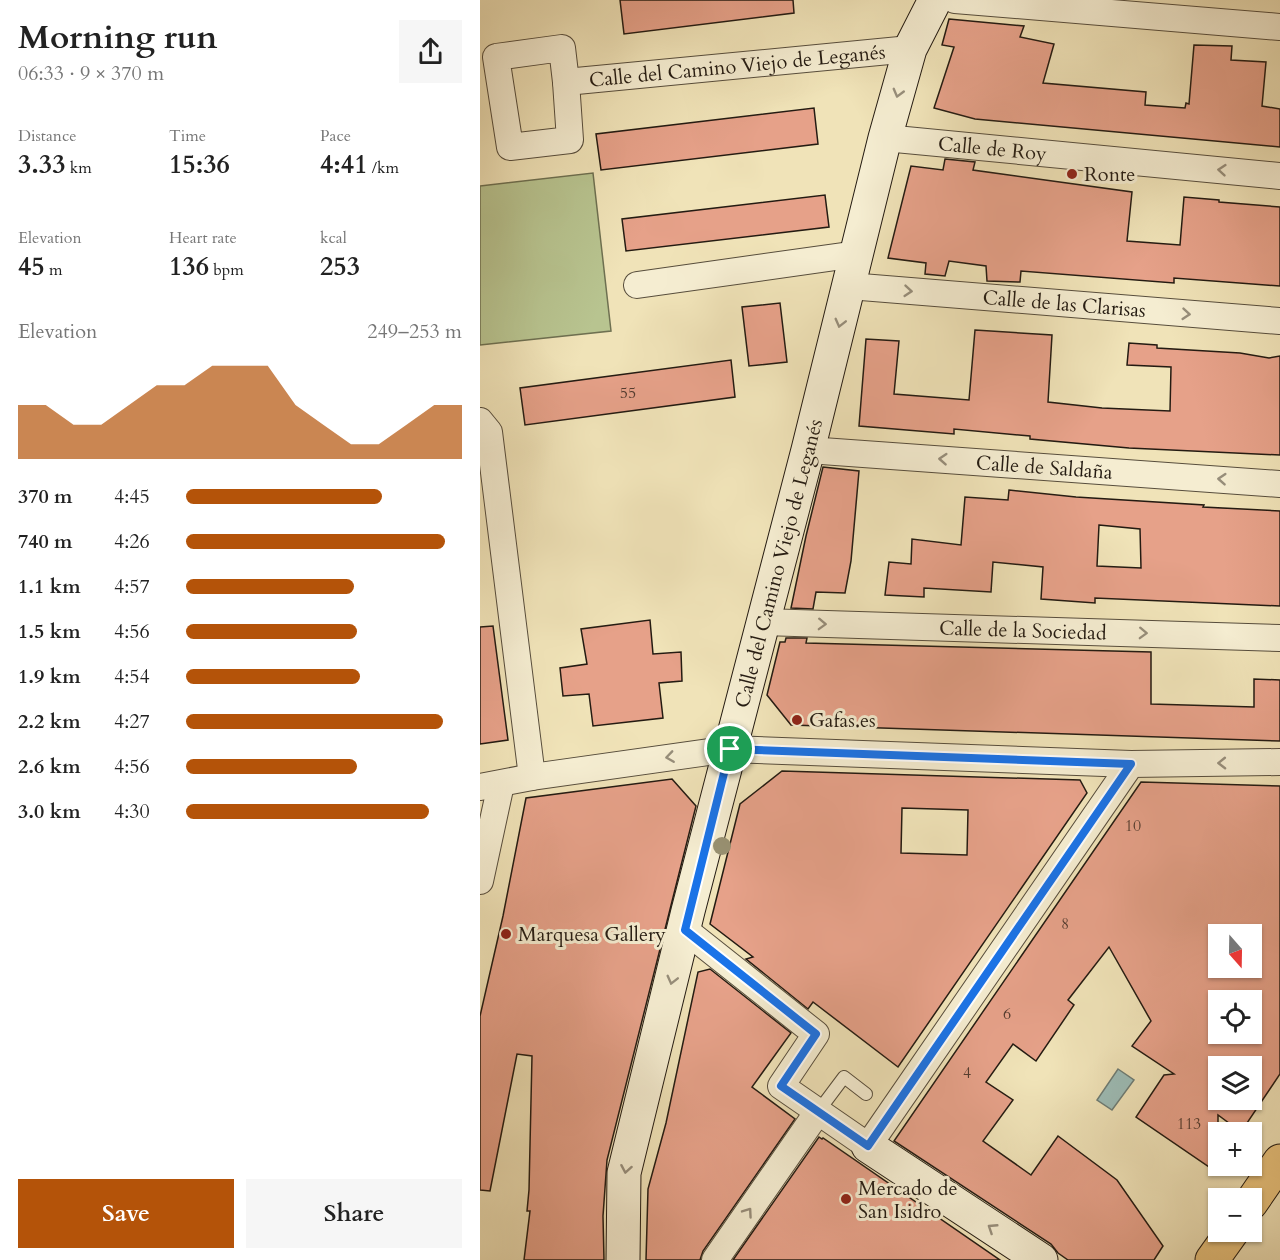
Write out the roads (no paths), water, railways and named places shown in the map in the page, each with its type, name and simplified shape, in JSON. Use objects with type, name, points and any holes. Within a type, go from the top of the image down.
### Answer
[{"type":"main road","points":[[1261,1188],[1280,1161]]},
{"type":"main road","points":[[1212,1260],[1225,1242]]},
{"type":"street","name":"Calle del Camino Viejo de Leganés","points":[[623,1260],[624,1173],[885,138],[910,48],[935,0]]},
{"type":"street","points":[[955,0],[1280,27]]},
{"type":"street","name":"Calle del Camino Viejo de Leganés","points":[[566,82],[910,48]]},
{"type":"street","name":"Calle de Roy","points":[[885,138],[1280,176]]},
{"type":"street","points":[[637,285],[857,254]]},
{"type":"street","name":"Calle de las Clarisas","points":[[849,286],[1280,321]]},
{"type":"street","points":[[484,426],[532,777]]},
{"type":"street","name":"Calle de Saldaña","points":[[808,450],[1280,484]]},
{"type":"street","name":"Calle de la Sociedad","points":[[763,622],[1280,638]]},
{"type":"street","points":[[480,881],[491,785],[532,777],[730,749],[1131,764],[1280,762]]},
{"type":"street","points":[[868,1146],[1131,764]]},
{"type":"street","points":[[685,930],[816,1034],[781,1086],[817,1113],[1041,1260]]},
{"type":"street","points":[[715,1260],[817,1113]]},
{"type":"lane","points":[[817,1113],[844,1077],[866,1094]]},
{"type":"water","points":[[1118,1069],[1134,1080],[1112,1110],[1097,1100]]},
{"type":"place","name":"Ronte","points":[[1072,174]]},
{"type":"place","name":"Gafas.es","points":[[797,720]]},
{"type":"place","name":"Marquesa Gallery","points":[[506,934]]},
{"type":"place","name":"Mercado de San Isidro","points":[[846,1199]]}]
